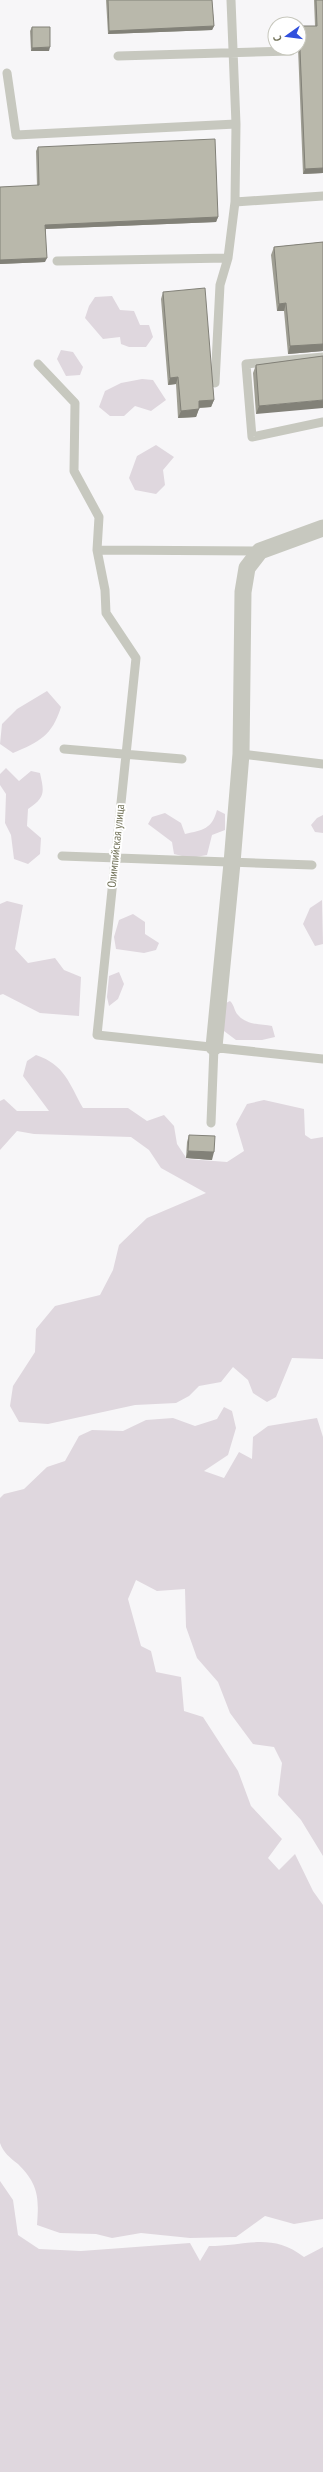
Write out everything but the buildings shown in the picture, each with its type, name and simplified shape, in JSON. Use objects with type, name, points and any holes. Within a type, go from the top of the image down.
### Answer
[{"type":"street","points":[[214,1047],[241,754],[243,592],[247,568],[260,551],[323,528]]},
{"type":"lane","points":[[215,383],[220,285],[228,258],[235,202],[236,124],[231,0]]},
{"type":"lane","points":[[118,56],[267,52]]},
{"type":"lane","points":[[7,73],[16,135],[236,124]]},
{"type":"lane","points":[[235,202],[323,196]]},
{"type":"lane","points":[[57,261],[228,258]]},
{"type":"lane","points":[[323,356],[246,364],[252,436],[323,422]]},
{"type":"lane","name":"Олимпийская улица","points":[[38,364],[75,403],[74,471],[98,517],[97,550],[105,590],[106,613],[136,658],[97,1034],[323,1059]]},
{"type":"lane","points":[[97,550],[260,551]]},
{"type":"lane","points":[[64,749],[182,758]]},
{"type":"lane","points":[[241,754],[323,764]]},
{"type":"lane","points":[[62,856],[312,865]]},
{"type":"lane","points":[[212,1123],[214,1047]]},
{"type":"shaded area","points":[[112,296],[120,310],[134,311],[140,325],[149,325],[153,337],[146,347],[129,347],[121,344],[120,337],[103,339],[85,318],[89,306],[95,297]]},
{"type":"shaded area","points":[[61,350],[73,352],[83,367],[80,375],[66,376],[57,359]]},
{"type":"shaded area","points":[[142,379],[153,380],[166,400],[151,411],[135,406],[124,416],[110,416],[99,407],[105,391],[121,383]]},
{"type":"shaded area","points":[[156,445],[174,457],[163,470],[165,485],[156,494],[135,490],[129,478],[137,456]]},
{"type":"shaded area","points":[[47,691],[61,707],[49,731],[37,741],[13,753],[0,744],[2,724],[17,709]]},
{"type":"shaded area","points":[[6,768],[19,781],[31,771],[40,773],[43,790],[38,801],[28,809],[27,826],[41,838],[40,854],[28,864],[14,859],[11,835],[5,823],[6,794],[0,785],[0,774]]},
{"type":"shaded area","points":[[217,810],[225,814],[225,830],[212,835],[207,855],[190,858],[174,854],[172,842],[148,824],[152,817],[165,813],[181,823],[185,834],[206,828],[212,821]]},
{"type":"shaded area","points":[[323,815],[323,833],[315,832],[311,825],[317,818]]},
{"type":"shaded area","points":[[322,900],[323,944],[315,946],[303,924],[310,908]]},
{"type":"shaded area","points":[[7,901],[23,905],[15,949],[28,963],[55,958],[64,970],[81,977],[79,1016],[40,1013],[3,994],[0,995],[0,904]]},
{"type":"shaded area","points":[[133,914],[145,922],[145,934],[159,943],[156,950],[144,953],[116,949],[114,937],[119,920]]},
{"type":"shaded area","points":[[119,972],[124,984],[118,999],[109,1006],[107,997],[109,976]]},
{"type":"shaded area","points":[[230,1001],[237,1013],[245,1021],[254,1024],[272,1026],[275,1037],[262,1040],[236,1040],[220,1028],[222,1005]]},
{"type":"shaded area","points":[[36,1055],[54,1064],[60,1070],[70,1083],[83,1108],[128,1108],[147,1121],[164,1115],[174,1126],[177,1144],[187,1159],[227,1162],[244,1151],[236,1124],[247,1104],[264,1100],[304,1109],[305,1135],[311,1139],[323,1137],[323,1359],[292,1358],[276,1397],[267,1402],[253,1393],[248,1380],[233,1367],[221,1382],[199,1386],[189,1396],[176,1403],[135,1405],[48,1424],[19,1422],[10,1406],[13,1386],[35,1352],[36,1329],[55,1306],[100,1295],[113,1270],[119,1245],[147,1218],[206,1193],[161,1168],[149,1150],[131,1137],[34,1134],[17,1131],[0,1150],[0,1101],[4,1099],[17,1111],[49,1111],[23,1076],[27,1061]]},
{"type":"shaded area","points":[[224,1407],[232,1411],[236,1428],[228,1455],[204,1471],[224,1478],[239,1452],[252,1459],[253,1437],[268,1426],[317,1418],[323,1437],[323,1856],[301,1820],[278,1795],[282,1763],[274,1747],[253,1744],[230,1713],[218,1682],[197,1658],[186,1627],[185,1589],[157,1591],[136,1580],[128,1599],[141,1646],[151,1651],[156,1672],[181,1677],[184,1711],[203,1717],[238,1771],[251,1806],[282,1839],[268,1858],[279,1870],[295,1854],[313,1891],[323,1905],[323,2219],[294,2224],[265,2216],[236,2237],[190,2238],[141,2233],[112,2238],[96,2234],[60,2233],[37,2225],[38,2207],[34,2185],[18,2164],[5,2152],[0,2143],[0,1498],[4,1494],[24,1489],[47,1467],[65,1461],[79,1436],[92,1430],[123,1431],[146,1420],[173,1418],[195,1426],[217,1419]]},
{"type":"shaded area","points":[[0,2181],[13,2200],[18,2235],[39,2249],[81,2251],[190,2243],[200,2261],[209,2246],[258,2242],[269,2243],[292,2249],[304,2257],[323,2247],[323,2472],[0,2472]]}]
